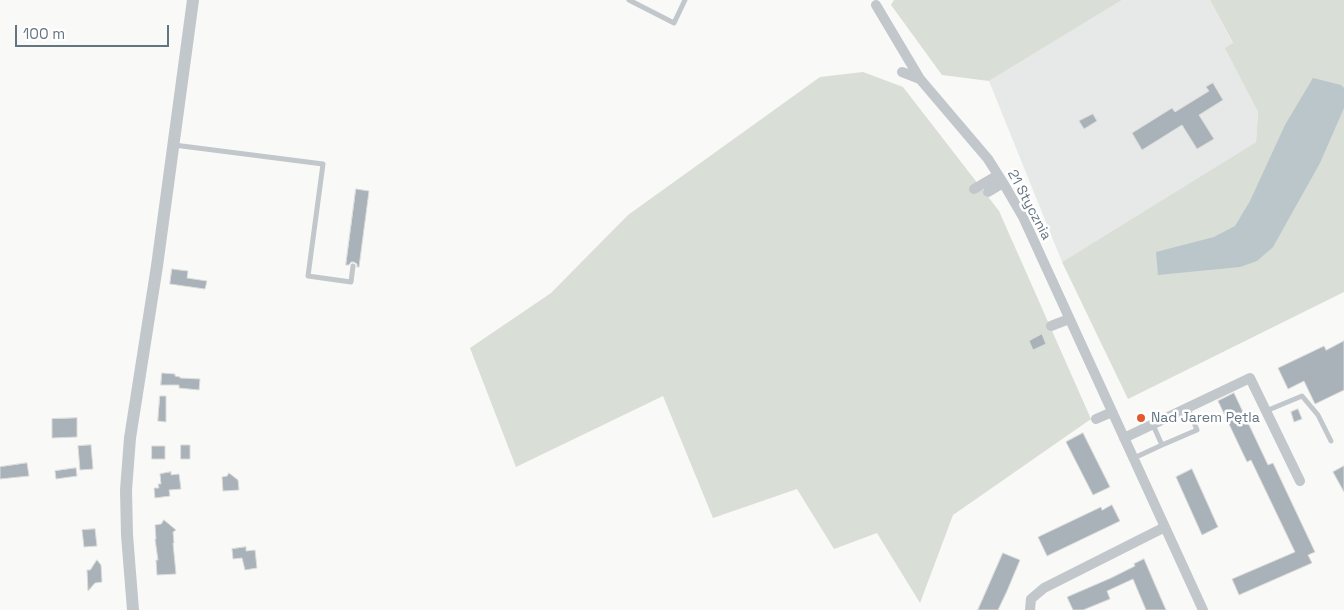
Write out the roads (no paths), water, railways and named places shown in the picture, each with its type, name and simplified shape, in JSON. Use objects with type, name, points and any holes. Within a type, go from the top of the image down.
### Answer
[{"type":"street","points":[[133,610],[127,535],[126,490],[130,438],[157,266],[193,0]]},
{"type":"street","name":"21 Stycznia","points":[[876,5],[920,79],[988,159],[1022,217],[1202,610]]},
{"type":"street","points":[[902,72],[920,79]]},
{"type":"street","points":[[974,189],[1001,179]]},
{"type":"street","points":[[988,192],[1001,179]]},
{"type":"street","points":[[1051,326],[1069,319]]},
{"type":"street","points":[[1124,438],[1250,378],[1300,481]]},
{"type":"street","points":[[1096,419],[1112,412]]},
{"type":"street","points":[[1030,610],[1031,599],[1044,588],[1164,527]]},
{"type":"lane","points":[[628,0],[674,23],[685,0]]},
{"type":"lane","points":[[174,145],[323,164],[308,276],[351,282],[353,266]]},
{"type":"lane","points":[[1266,412],[1302,396],[1318,415],[1330,441]]},
{"type":"lane","points":[[1133,459],[1197,430],[1188,408]]},
{"type":"lane","points":[[1153,424],[1162,445]]},
{"type":"place","name":"Nad Jarem Pętla","points":[[1141,418]]}]
